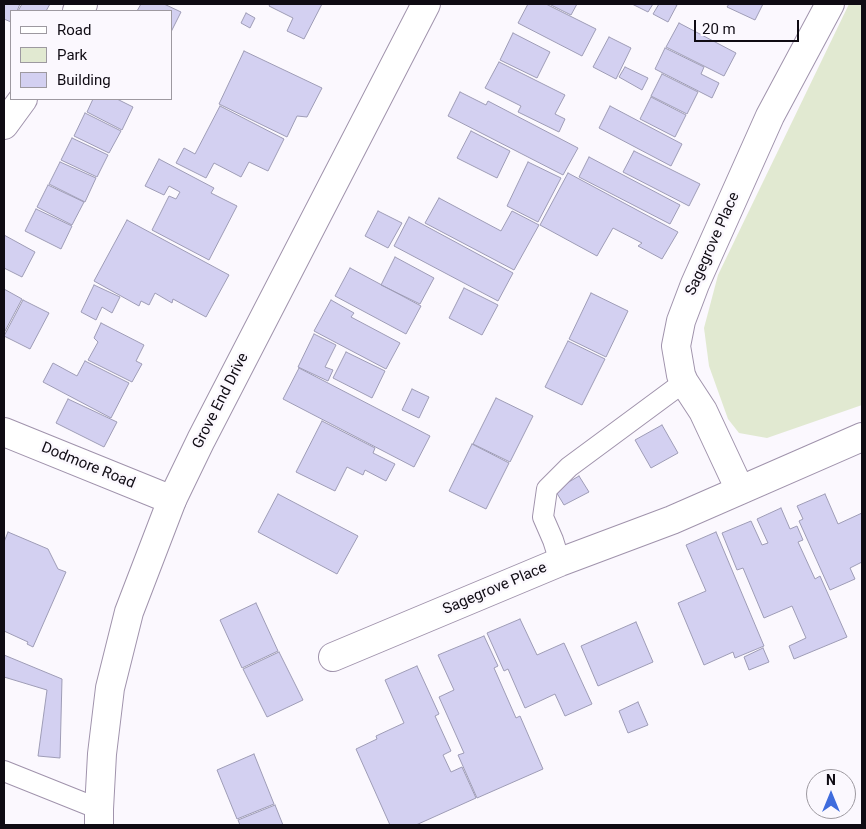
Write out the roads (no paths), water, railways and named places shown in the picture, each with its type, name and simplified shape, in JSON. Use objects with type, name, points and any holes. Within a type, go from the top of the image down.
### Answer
[{"type":"street","name":"Grove End Drive","points":[[99,817],[102,754],[110,688],[129,612],[172,500],[201,440],[426,4]]},
{"type":"street","name":"Sagegrove Place","points":[[740,490],[703,411],[684,382],[676,346],[681,321],[695,284],[770,116],[830,4]]},
{"type":"street","points":[[4,125],[22,100]]},
{"type":"street","name":"Dodmore Road","points":[[4,432],[172,500]]},
{"type":"street","name":"Sagegrove Place","points":[[333,656],[560,562],[672,520],[862,437]]},
{"type":"lane","points":[[560,562],[543,517],[547,489],[569,467],[684,382]]},
{"type":"lane","points":[[4,771],[99,817]]}]
